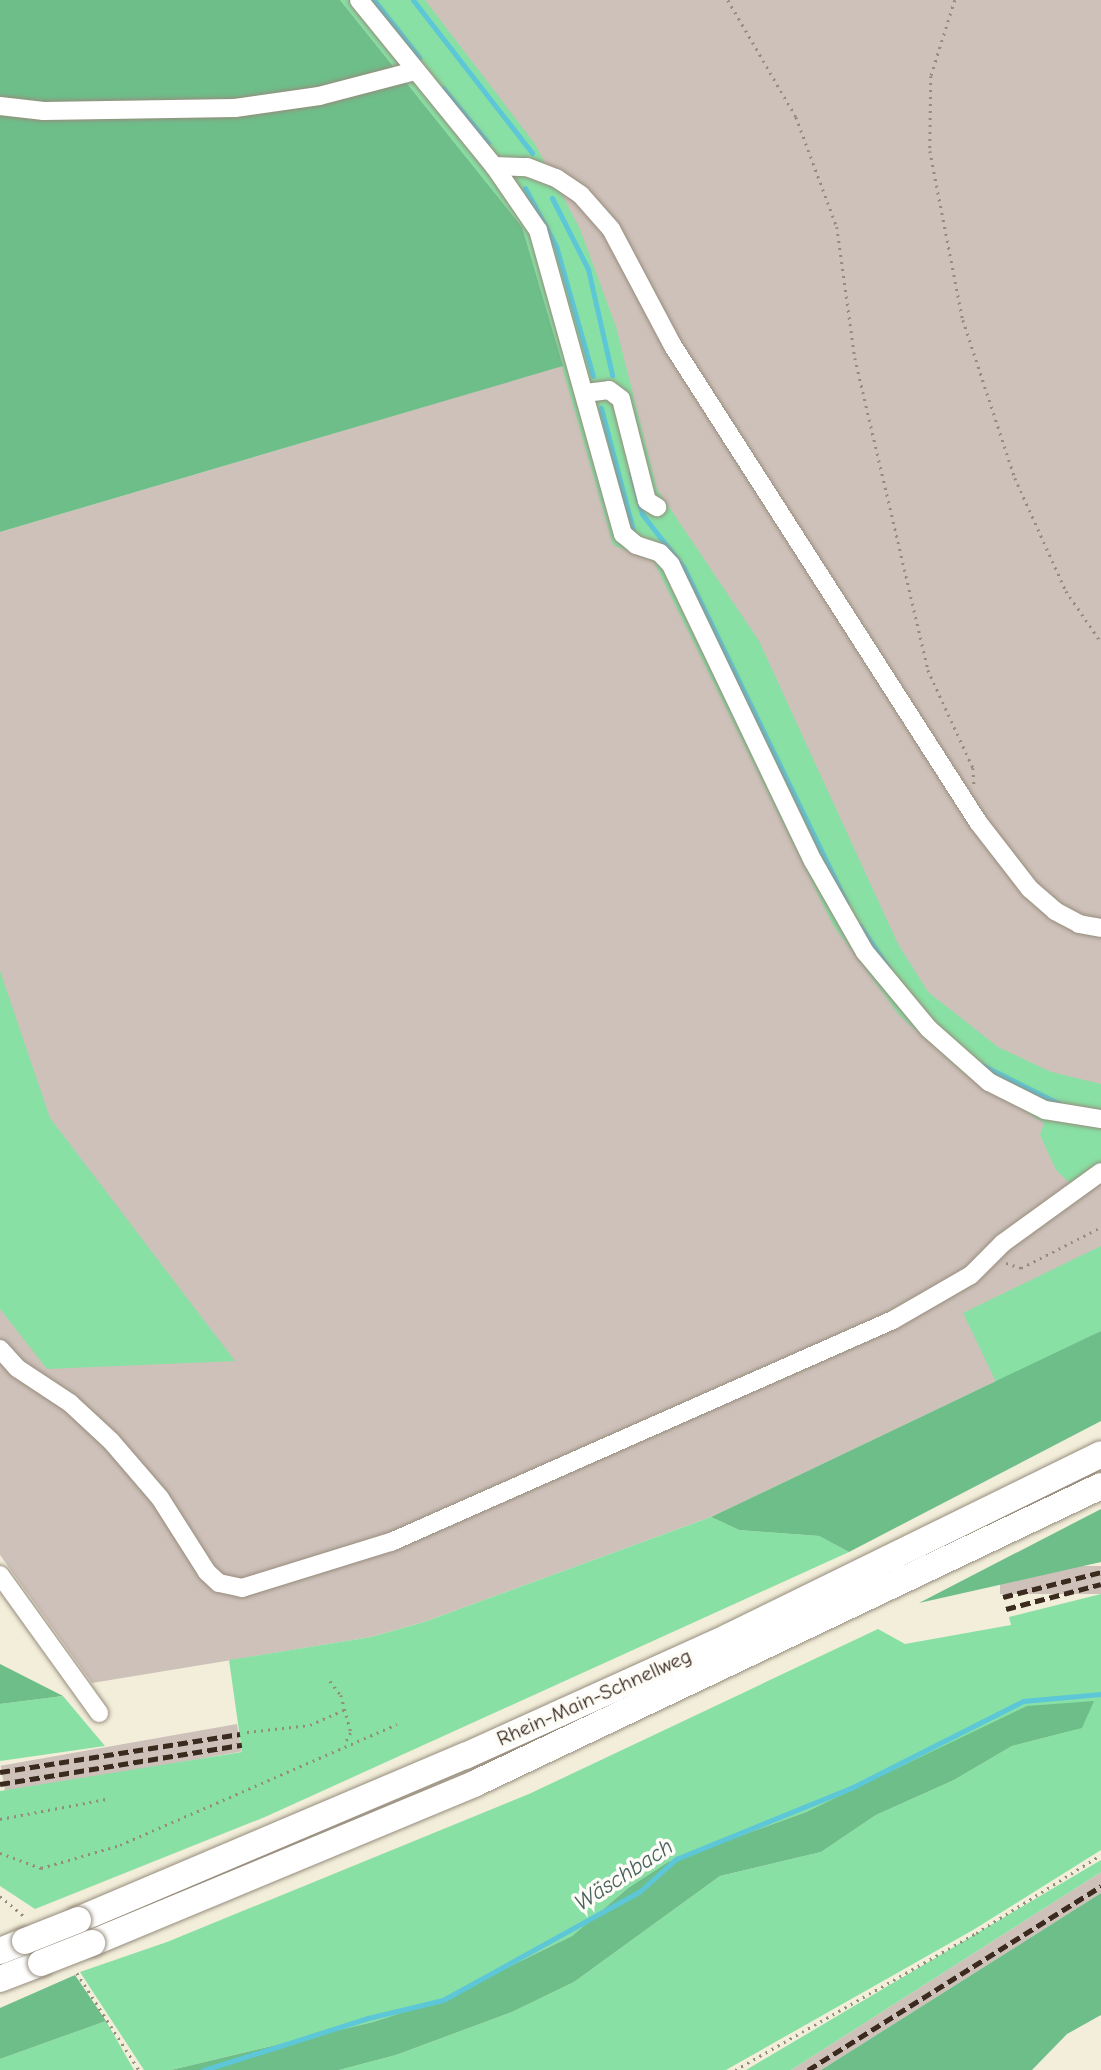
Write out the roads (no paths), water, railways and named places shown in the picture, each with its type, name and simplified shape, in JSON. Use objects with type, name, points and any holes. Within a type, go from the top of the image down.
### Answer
[{"type":"highway","name":"Rhein-Main-Schnellweg","points":[[0,1951],[465,1756],[727,1637],[1101,1454]]},
{"type":"highway","name":"Rhein-Main-Schnellweg","points":[[0,1979],[474,1784],[1101,1486]]},
{"type":"lane","points":[[359,0],[494,166],[538,230],[623,534],[636,545],[660,553],[671,565],[813,861],[865,952],[929,1030],[989,1082],[1045,1110],[1101,1119]]},
{"type":"lane","points":[[0,106],[44,111],[235,108],[319,96],[415,71]]},
{"type":"lane","points":[[494,166],[527,167],[549,175],[581,195],[611,229],[673,346],[978,822],[1030,889],[1055,911],[1079,924],[1101,928]]},
{"type":"lane","points":[[585,393],[610,390],[621,399],[647,501],[657,508]]},
{"type":"lane","points":[[0,1349],[17,1368],[70,1403],[111,1441],[160,1497],[207,1572],[219,1583],[242,1588],[391,1542],[893,1320],[971,1275],[1003,1243],[1101,1172]]},
{"type":"lane","points":[[0,1575],[99,1713]]},
{"type":"waterway","points":[[374,0],[419,57]]},
{"type":"waterway","points":[[413,0],[532,153]]},
{"type":"waterway","points":[[443,88],[488,143]]},
{"type":"waterway","points":[[525,188],[556,246],[593,376]]},
{"type":"waterway","points":[[552,198],[588,269],[612,375]]},
{"type":"waterway","points":[[601,408],[633,530]]},
{"type":"waterway","points":[[631,473],[642,514],[684,568],[847,903]]},
{"type":"waterway","points":[[860,926],[888,967]]},
{"type":"waterway","points":[[982,1065],[1060,1104]]},
{"type":"waterway","name":"Wäschbach","points":[[204,2070],[368,2018],[443,2000],[639,1892],[676,1859],[853,1787],[1023,1701],[1101,1694]]},
{"type":"railway","points":[[1003,1597],[1101,1572]]},
{"type":"railway","points":[[1006,1609],[1101,1584]]},
{"type":"railway","points":[[0,1772],[240,1734]]},
{"type":"railway","points":[[0,1784],[242,1745]]},
{"type":"railway","points":[[808,2070],[1101,1886]]}]
